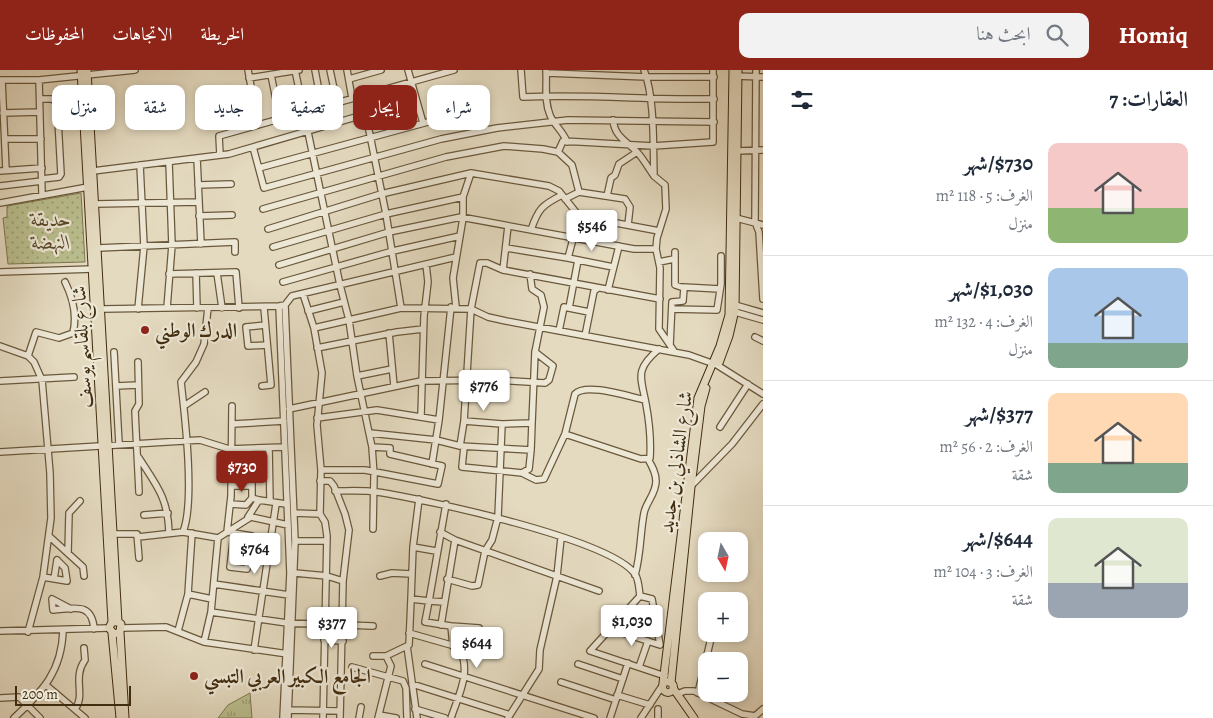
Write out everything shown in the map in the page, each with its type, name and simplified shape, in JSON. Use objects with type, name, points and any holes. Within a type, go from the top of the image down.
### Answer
[{"type":"main road","name":"شارع بلقاسم يوسف","points":[[85,73],[102,309],[106,445],[114,534],[116,628],[125,718]]},
{"type":"main road","name":"شارع بلقاسم يوسف","points":[[85,73],[88,187],[106,445],[120,718]]},
{"type":"main road","name":"شارع الشاذلي بن جديد","points":[[668,687],[689,487],[702,399],[729,336],[733,308],[737,151],[735,73]]},
{"type":"main road","name":"شارع الشاذلي بن جديد","points":[[733,308],[735,73]]},
{"type":"main road","points":[[668,687],[688,718]]},
{"type":"main road","points":[[668,687],[694,718]]},
{"type":"street","points":[[42,168],[3,171],[5,140],[1,80],[39,80],[85,73],[135,70]]},
{"type":"street","points":[[248,70],[250,85]]},
{"type":"street","points":[[295,70],[298,85]]},
{"type":"street","points":[[249,78],[299,70]]},
{"type":"street","points":[[315,70],[318,85]]},
{"type":"street","points":[[330,70],[333,85]]},
{"type":"street","points":[[343,101],[352,98],[348,70]]},
{"type":"street","points":[[349,79],[381,70]]},
{"type":"street","points":[[408,70],[423,123]]},
{"type":"street","points":[[401,85],[454,70]]},
{"type":"street","points":[[521,70],[523,97],[714,98]]},
{"type":"street","points":[[644,70],[647,77],[652,122],[654,176]]},
{"type":"street","points":[[558,152],[563,142],[653,146],[713,142],[713,70]]},
{"type":"street","points":[[566,142],[555,121],[550,117],[546,96],[546,72],[647,77],[714,77]]},
{"type":"street","points":[[735,73],[756,73],[763,77]]},
{"type":"street","points":[[756,73],[755,222],[759,232],[763,299]]},
{"type":"street","points":[[271,75],[273,85]]},
{"type":"street","points":[[39,80],[42,194]]},
{"type":"street","points":[[0,186],[59,177],[61,174],[57,102],[52,98],[40,99]]},
{"type":"street","points":[[3,113],[40,112]]},
{"type":"street","points":[[613,120],[614,131],[626,145],[637,152],[654,176],[665,185],[666,208],[656,249],[659,262],[660,299],[658,329],[672,348]]},
{"type":"street","points":[[253,147],[264,188],[463,134],[555,121],[714,122]]},
{"type":"street","points":[[260,168],[427,122]]},
{"type":"street","points":[[220,155],[218,136],[240,130]]},
{"type":"street","points":[[93,171],[220,155],[307,130],[349,320],[357,376],[370,433],[374,472],[373,529]]},
{"type":"street","points":[[370,130],[402,308]]},
{"type":"street","points":[[5,140],[41,138]]},
{"type":"street","points":[[263,209],[446,157],[504,146],[543,148],[558,152],[572,165],[579,192]]},
{"type":"street","points":[[737,151],[763,150]]},
{"type":"street","points":[[607,196],[611,178],[615,175],[619,164],[637,152]]},
{"type":"street","points":[[197,158],[201,244]]},
{"type":"street","points":[[167,308],[172,245],[168,162]]},
{"type":"street","points":[[138,309],[144,246],[140,165]]},
{"type":"street","points":[[268,229],[381,194],[471,173],[549,186],[564,197],[578,216],[659,231]]},
{"type":"street","points":[[432,464],[454,307],[453,278],[463,218],[463,197],[471,173]]},
{"type":"street","points":[[198,185],[231,184]]},
{"type":"street","points":[[0,203],[88,187]]},
{"type":"street","points":[[532,230],[538,211],[548,202],[579,192],[625,199],[630,207],[628,225]]},
{"type":"street","points":[[273,247],[328,229],[463,197]]},
{"type":"street","points":[[95,204],[199,202]]},
{"type":"street","points":[[199,216],[232,215]]},
{"type":"street","points":[[568,258],[578,216]]},
{"type":"street","points":[[279,266],[332,248],[389,232],[463,218],[619,246],[656,249]]},
{"type":"street","points":[[736,218],[763,225]]},
{"type":"street","points":[[503,270],[508,226]]},
{"type":"street","points":[[283,282],[393,251],[460,236]]},
{"type":"street","points":[[98,248],[235,242],[235,252]]},
{"type":"street","points":[[608,290],[619,246]]},
{"type":"street","points":[[506,248],[613,267]]},
{"type":"street","points":[[675,252],[674,285],[720,289]]},
{"type":"street","points":[[672,308],[717,310],[721,256]]},
{"type":"street","points":[[102,309],[264,308],[282,305],[292,296],[456,257]]},
{"type":"street","points":[[659,262],[674,259]]},
{"type":"street","points":[[569,308],[578,260]]},
{"type":"street","points":[[645,400],[590,389],[580,390],[575,394],[566,434],[544,480],[536,480],[522,473],[462,467],[471,309],[480,263],[487,263],[503,270],[660,299]]},
{"type":"street","points":[[421,416],[421,381],[428,282],[426,264]]},
{"type":"street","points":[[0,272],[94,269]]},
{"type":"street","points":[[169,274],[236,272],[239,308]]},
{"type":"street","points":[[196,273],[197,308]]},
{"type":"street","points":[[216,273],[222,308]]},
{"type":"street","points":[[522,473],[529,470],[536,352],[544,307],[541,295],[532,289],[530,274]]},
{"type":"street","points":[[28,356],[36,332],[59,338],[73,333],[72,296],[65,282]]},
{"type":"street","points":[[672,348],[672,302],[683,301],[683,287]]},
{"type":"street","points":[[585,336],[594,291],[598,288]]},
{"type":"street","points":[[303,294],[314,328],[322,373],[317,418],[321,470],[320,514],[325,522],[327,541],[323,718]]},
{"type":"street","points":[[308,311],[344,302]]},
{"type":"street","points":[[282,305],[290,409],[295,541],[295,573],[283,718]]},
{"type":"street","points":[[282,305],[284,447],[290,623]]},
{"type":"street","points":[[314,328],[402,308],[454,307],[471,309],[488,317],[559,331],[659,349],[672,348],[715,365],[763,394]]},
{"type":"street","points":[[559,331],[564,307],[589,312]]},
{"type":"street","points":[[183,532],[188,503],[186,440],[181,382],[196,362],[204,344],[208,308]]},
{"type":"street","points":[[262,386],[271,385],[264,308]]},
{"type":"street","points":[[733,308],[763,313]]},
{"type":"street","points":[[733,308],[763,320]]},
{"type":"street","points":[[266,325],[246,327],[248,346],[267,345]]},
{"type":"street","points":[[317,348],[389,333],[424,329]]},
{"type":"street","points":[[389,333],[394,386]]},
{"type":"street","points":[[755,337],[763,341]]},
{"type":"street","points":[[0,346],[28,356],[34,362],[42,380],[52,497],[50,537],[43,577],[28,632]]},
{"type":"street","points":[[640,596],[635,575],[641,547],[644,513],[654,494],[656,481],[654,470],[648,459],[650,455],[645,400],[640,384],[642,372],[649,358],[659,349]]},
{"type":"street","points":[[114,352],[119,444]]},
{"type":"street","points":[[290,409],[421,381],[466,382],[497,380],[547,382],[553,366],[536,352]]},
{"type":"street","points":[[138,362],[138,404],[135,411],[140,492]]},
{"type":"street","points":[[357,376],[392,369]]},
{"type":"street","points":[[0,381],[74,377]]},
{"type":"street","points":[[720,427],[748,384]]},
{"type":"street","points":[[116,386],[138,385]]},
{"type":"street","points":[[184,406],[205,392]]},
{"type":"street","points":[[689,487],[732,444],[763,404]]},
{"type":"street","points":[[227,532],[231,486],[232,406]]},
{"type":"street","points":[[317,418],[366,411],[400,412],[439,420]]},
{"type":"street","points":[[233,424],[284,421]]},
{"type":"street","points":[[464,421],[502,424],[532,423]]},
{"type":"street","points":[[447,579],[472,586],[478,585],[485,551],[492,540],[498,517],[502,424]]},
{"type":"street","points":[[370,433],[436,440],[462,447],[531,450]]},
{"type":"street","points":[[566,434],[641,459],[648,459]]},
{"type":"street","points":[[0,452],[186,440],[205,440],[231,449],[284,447]]},
{"type":"street","points":[[321,470],[374,472],[438,484],[442,466],[390,454],[390,448],[372,447]]},
{"type":"street","points":[[254,650],[274,520],[269,448]]},
{"type":"street","points":[[138,457],[158,485],[168,513],[169,533]]},
{"type":"street","points":[[230,504],[246,505],[252,498],[252,466],[231,466]]},
{"type":"street","points":[[288,710],[322,711],[340,715],[344,625],[343,581],[349,530],[345,514],[330,481],[320,481]]},
{"type":"street","points":[[231,486],[252,486]]},
{"type":"street","points":[[335,491],[374,492],[420,499],[498,517],[617,559],[635,575]]},
{"type":"street","points":[[252,498],[286,504]]},
{"type":"street","points":[[417,718],[408,646],[413,547],[420,499]]},
{"type":"street","points":[[114,534],[135,534],[138,536],[183,532],[218,538],[248,517],[259,500]]},
{"type":"street","points":[[68,553],[69,513],[80,501]]},
{"type":"street","points":[[446,504],[436,551],[425,622],[479,628]]},
{"type":"street","points":[[144,515],[168,513]]},
{"type":"street","points":[[294,513],[320,514]]},
{"type":"street","points":[[248,517],[274,520],[288,525]]},
{"type":"street","points":[[227,532],[252,536],[247,569],[230,567],[234,534]]},
{"type":"street","points":[[440,532],[455,540],[599,591]]},
{"type":"street","points":[[178,631],[188,594],[192,534]]},
{"type":"street","points":[[138,536],[139,558]]},
{"type":"street","points":[[50,537],[84,567],[84,576]]},
{"type":"street","points":[[204,642],[211,612],[218,538]]},
{"type":"street","points":[[412,684],[509,716],[539,669],[540,650],[557,576],[561,538]]},
{"type":"street","points":[[441,624],[455,540]]},
{"type":"street","points":[[295,541],[327,541]]},
{"type":"street","points":[[413,547],[436,551]]},
{"type":"street","points":[[231,558],[248,560]]},
{"type":"street","points":[[295,573],[326,576],[343,581]]},
{"type":"street","points":[[380,576],[392,573],[411,574]]},
{"type":"street","points":[[43,577],[54,578]]},
{"type":"street","points":[[214,584],[289,595]]},
{"type":"street","points":[[188,594],[212,599]]},
{"type":"street","points":[[640,596],[590,651],[639,667],[668,687],[698,693]]},
{"type":"street","points":[[610,629],[660,645],[652,599],[640,596]]},
{"type":"street","points":[[410,599],[444,602]]},
{"type":"street","points":[[71,609],[88,611],[92,617],[94,629]]},
{"type":"street","points":[[211,612],[290,623],[373,626]]},
{"type":"street","points":[[0,631],[28,632],[163,626],[204,642],[288,654]]},
{"type":"street","points":[[451,626],[453,646]]},
{"type":"street","points":[[14,718],[46,685],[59,659],[63,630]]},
{"type":"street","points":[[409,633],[472,651]]},
{"type":"street","points":[[324,640],[343,641]]},
{"type":"street","points":[[639,667],[648,641]]},
{"type":"street","points":[[373,656],[386,656],[408,646]]},
{"type":"street","points":[[75,709],[79,701],[78,670],[85,660],[84,648]]},
{"type":"street","points":[[451,718],[465,676],[465,661],[460,649]]},
{"type":"street","points":[[288,654],[288,718]]},
{"type":"street","points":[[386,656],[391,663],[379,716],[396,718]]},
{"type":"street","points":[[610,718],[628,663]]},
{"type":"street","points":[[425,664],[594,718]]},
{"type":"street","points":[[578,664],[623,679]]},
{"type":"street","points":[[352,667],[389,676],[405,683],[408,711],[406,718]]},
{"type":"street","points":[[561,682],[650,705]]},
{"type":"street","points":[[46,685],[85,718]]},
{"type":"street","points":[[641,718],[656,698],[668,687]]},
{"type":"street","points":[[0,698],[19,697],[40,718]]},
{"type":"street","points":[[717,702],[742,714],[755,716],[763,710]]},
{"type":"street","points":[[359,718],[361,707]]},
{"type":"street","points":[[415,709],[445,718]]},
{"type":"street","points":[[658,709],[658,718]]},
{"type":"green space","name":"حديقة النهضة","points":[[81,193],[85,262],[8,264],[3,218],[7,217],[7,206]]},
{"type":"green space","points":[[250,693],[252,718],[218,718],[228,705]]},
{"type":"place","name":"الدرك الوطني","points":[[145,330]]},
{"type":"place","name":"الجامع الكبير العربي التبسي","points":[[194,676]]}]
